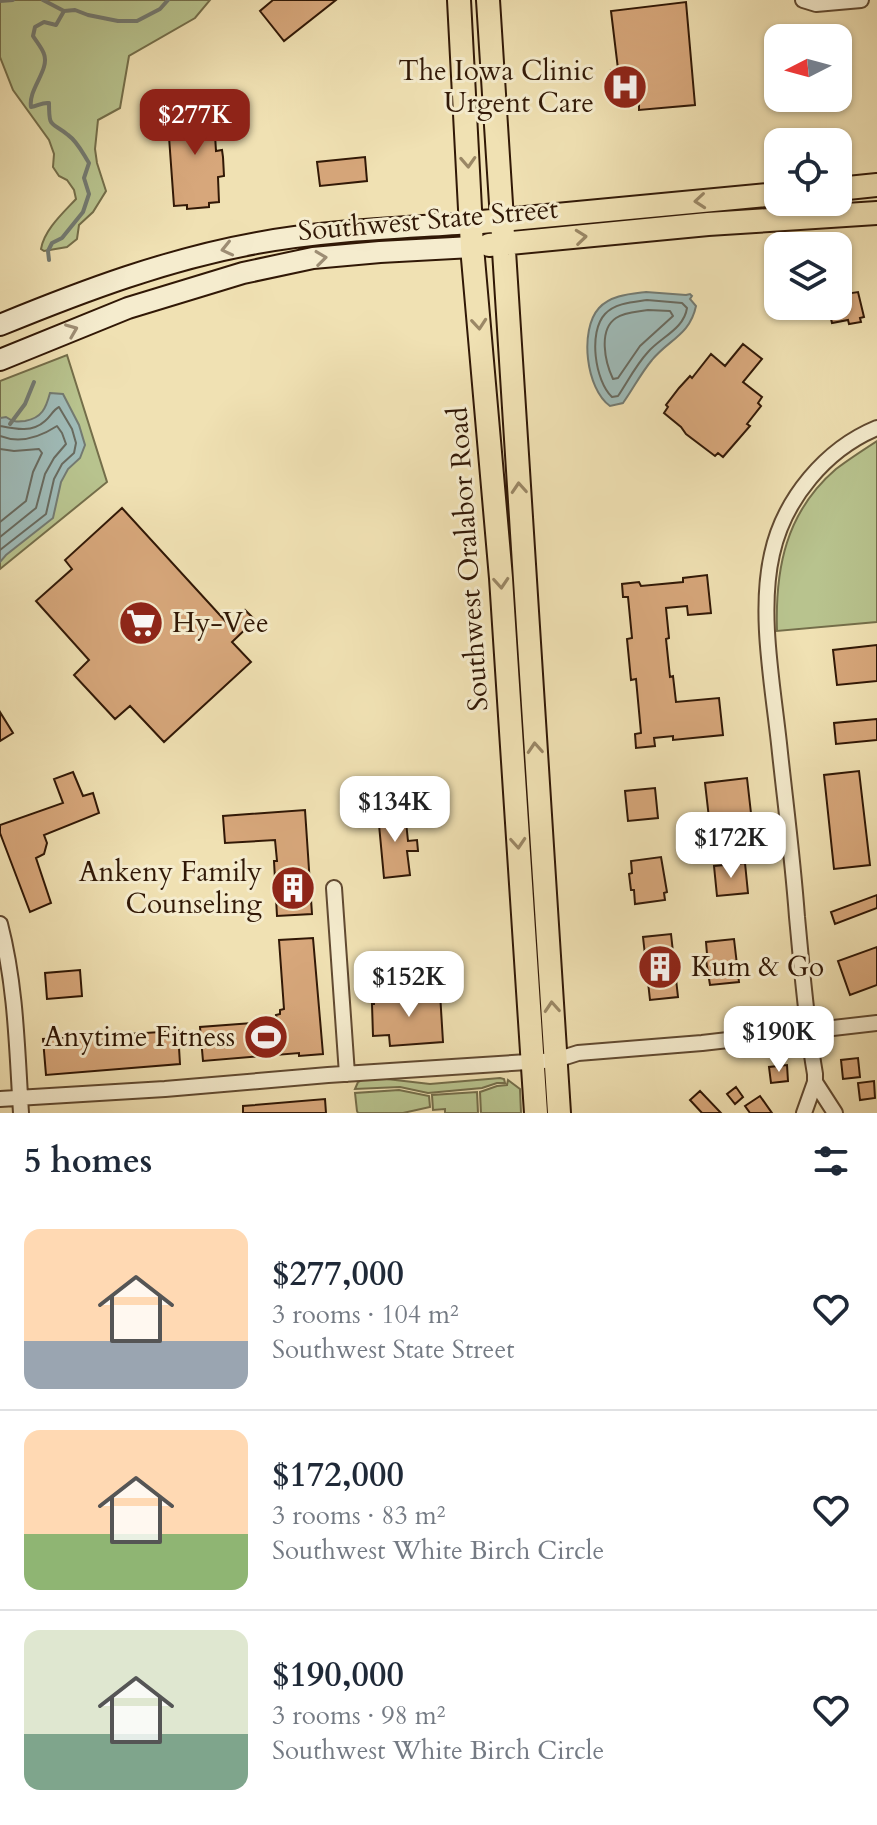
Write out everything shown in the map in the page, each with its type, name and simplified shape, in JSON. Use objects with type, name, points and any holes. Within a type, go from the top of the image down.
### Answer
[{"type":"main road","name":"Southwest Oralabor Road","points":[[459,0],[472,247],[501,578],[536,1113]]},
{"type":"main road","name":"Southwest Oralabor Road","points":[[488,0],[559,1113]]},
{"type":"main road","points":[[852,188],[877,185]]},
{"type":"main road","name":"Southwest State Street","points":[[0,325],[133,274],[240,246],[367,230],[764,195]]},
{"type":"main road","name":"Southwest State Street","points":[[0,360],[115,313],[243,273],[313,258],[472,247],[708,224],[877,213]]},
{"type":"street","points":[[803,0],[816,4],[861,0]]},
{"type":"street","points":[[835,1113],[815,1082],[773,683],[766,588],[781,524],[806,483],[849,442],[877,428]]},
{"type":"street","points":[[334,888],[347,1074]]},
{"type":"street","points":[[0,924],[12,985],[21,1113]]},
{"type":"street","points":[[0,1099],[556,1060],[578,1053],[702,1043],[877,1023]]},
{"type":"street","points":[[804,1113],[815,1082]]},
{"type":"green space","points":[[0,0],[210,0],[195,18],[129,56],[120,108],[98,120],[95,149],[106,191],[93,212],[79,225],[77,239],[67,247],[41,249],[50,229],[76,199],[67,180],[59,176],[53,167],[54,154],[49,140],[13,90],[0,57]]},
{"type":"green space","points":[[67,355],[107,482],[0,569],[0,381]]},
{"type":"green space","points":[[877,441],[877,622],[777,631],[782,563],[787,542],[805,504],[836,469]]},
{"type":"green space","points":[[500,1078],[505,1083],[428,1093],[400,1087],[355,1089],[358,1082],[364,1079],[430,1084]]},
{"type":"green space","points":[[508,1080],[520,1089],[521,1113],[481,1113],[480,1092],[507,1085]]},
{"type":"green space","points":[[399,1090],[429,1096],[430,1107],[403,1113],[358,1113],[355,1093]]},
{"type":"green space","points":[[477,1092],[478,1113],[433,1110],[432,1095]]},
{"type":"water","points":[[646,292],[690,294],[696,306],[693,316],[684,331],[652,360],[623,403],[610,406],[595,387],[591,373],[587,344],[589,330],[599,308],[609,300]]},
{"type":"water","points":[[50,393],[63,394],[79,425],[85,445],[80,458],[68,469],[61,482],[53,518],[0,562],[0,418],[20,422],[31,420],[45,408]]},
{"type":"building","points":[[273,0],[336,0],[284,41],[260,11]]},
{"type":"building","points":[[686,2],[695,105],[639,110],[639,104],[621,106],[620,97],[614,98],[613,92],[608,93],[607,79],[612,79],[611,70],[618,69],[611,11]]},
{"type":"building","points":[[213,103],[216,151],[222,150],[223,157],[224,176],[218,177],[219,202],[209,203],[209,207],[187,209],[187,205],[174,206],[169,137],[173,137],[171,107]]},
{"type":"building","points":[[365,157],[367,181],[320,186],[317,162]]},
{"type":"building","points":[[858,292],[864,317],[860,318],[861,322],[849,324],[848,320],[852,320],[852,293]]},
{"type":"building","points":[[743,344],[762,359],[743,382],[762,397],[758,403],[761,406],[747,424],[750,426],[723,457],[718,453],[715,456],[664,413],[668,407],[666,405],[711,354],[725,366]]},
{"type":"building","name":"Hy-Vee","points":[[122,508],[229,625],[245,610],[255,620],[232,642],[251,662],[164,742],[130,706],[115,719],[74,675],[89,660],[36,601],[72,569],[65,560]]},
{"type":"building","points":[[707,575],[711,613],[688,615],[687,606],[666,608],[669,638],[666,639],[676,702],[719,698],[723,735],[673,740],[673,736],[654,738],[655,746],[636,748],[635,734],[641,733],[636,679],[631,680],[627,639],[632,638],[628,597],[623,597],[622,584],[639,582],[641,586],[683,582],[683,578]]},
{"type":"building","points":[[877,645],[877,681],[837,685],[833,650]]},
{"type":"building","points":[[0,712],[13,733],[0,741]]},
{"type":"building","points":[[877,719],[877,740],[836,744],[834,723]]},
{"type":"building","points":[[859,771],[870,865],[834,869],[824,775]]},
{"type":"building","points":[[73,772],[83,796],[93,793],[99,813],[44,835],[47,843],[44,854],[36,858],[51,903],[30,912],[0,833],[0,825],[63,803],[54,779]]},
{"type":"building","points":[[747,778],[752,822],[710,827],[705,783]]},
{"type":"building","points":[[655,788],[658,818],[628,821],[625,791]]},
{"type":"building","points":[[305,810],[312,914],[277,916],[275,840],[225,843],[223,816]]},
{"type":"building","points":[[405,812],[408,841],[417,840],[418,851],[407,851],[410,875],[384,878],[378,814]]},
{"type":"building","points":[[661,857],[667,892],[664,893],[665,900],[635,904],[629,874],[632,873],[631,861]]},
{"type":"building","points":[[745,863],[748,893],[717,896],[714,866]]},
{"type":"building","points":[[877,895],[877,908],[835,924],[831,912]]},
{"type":"building","name":"Kum & Go","points":[[671,934],[678,997],[650,1000],[643,937]]},
{"type":"building","points":[[313,938],[323,1054],[203,1061],[200,1027],[277,1021],[276,1015],[284,1009],[279,940]]},
{"type":"building","name":"Kum & Go","points":[[734,939],[739,982],[710,985],[706,942]]},
{"type":"building","points":[[877,947],[877,985],[850,995],[838,961]]},
{"type":"building","points":[[80,970],[82,996],[47,999],[45,973]]},
{"type":"building","points":[[423,990],[423,994],[440,993],[443,1042],[390,1046],[389,1035],[373,1036],[374,1002],[386,1001],[386,997],[403,996],[403,992]]},
{"type":"building","points":[[178,1031],[180,1064],[46,1075],[43,1039]]},
{"type":"building","points":[[858,1058],[860,1077],[843,1079],[841,1060]]},
{"type":"building","points":[[787,1065],[788,1081],[771,1083],[769,1067]]},
{"type":"building","points":[[874,1081],[875,1098],[860,1100],[858,1083]]},
{"type":"building","points":[[736,1087],[743,1097],[735,1104],[727,1094]]},
{"type":"building","points":[[700,1091],[721,1113],[702,1113],[690,1100]]},
{"type":"building","points":[[760,1096],[772,1113],[750,1113],[745,1106]]},
{"type":"building","points":[[325,1099],[326,1113],[243,1113],[243,1106]]},
{"type":"waterway","points":[[0,1],[13,0]]},
{"type":"waterway","points":[[43,0],[64,11],[75,10],[118,21],[137,21],[160,9],[168,0]]},
{"type":"waterway","points":[[49,260],[48,251],[52,243],[62,238],[83,212],[89,194],[84,178],[89,163],[80,148],[52,124],[49,103],[31,107],[45,60],[33,36],[35,27],[44,22],[56,25],[64,11]]},
{"type":"waterway","points":[[10,424],[25,404],[34,382]]},
{"type":"place","name":"The Iowa Clinic Urgent Care","points":[[625,87]]},
{"type":"place","name":"Hy-Vee","points":[[141,623]]},
{"type":"place","name":"Ankeny Family Counseling","points":[[293,888]]},
{"type":"place","name":"Kum & Go","points":[[660,967]]},
{"type":"place","name":"Anytime Fitness","points":[[266,1037]]}]
